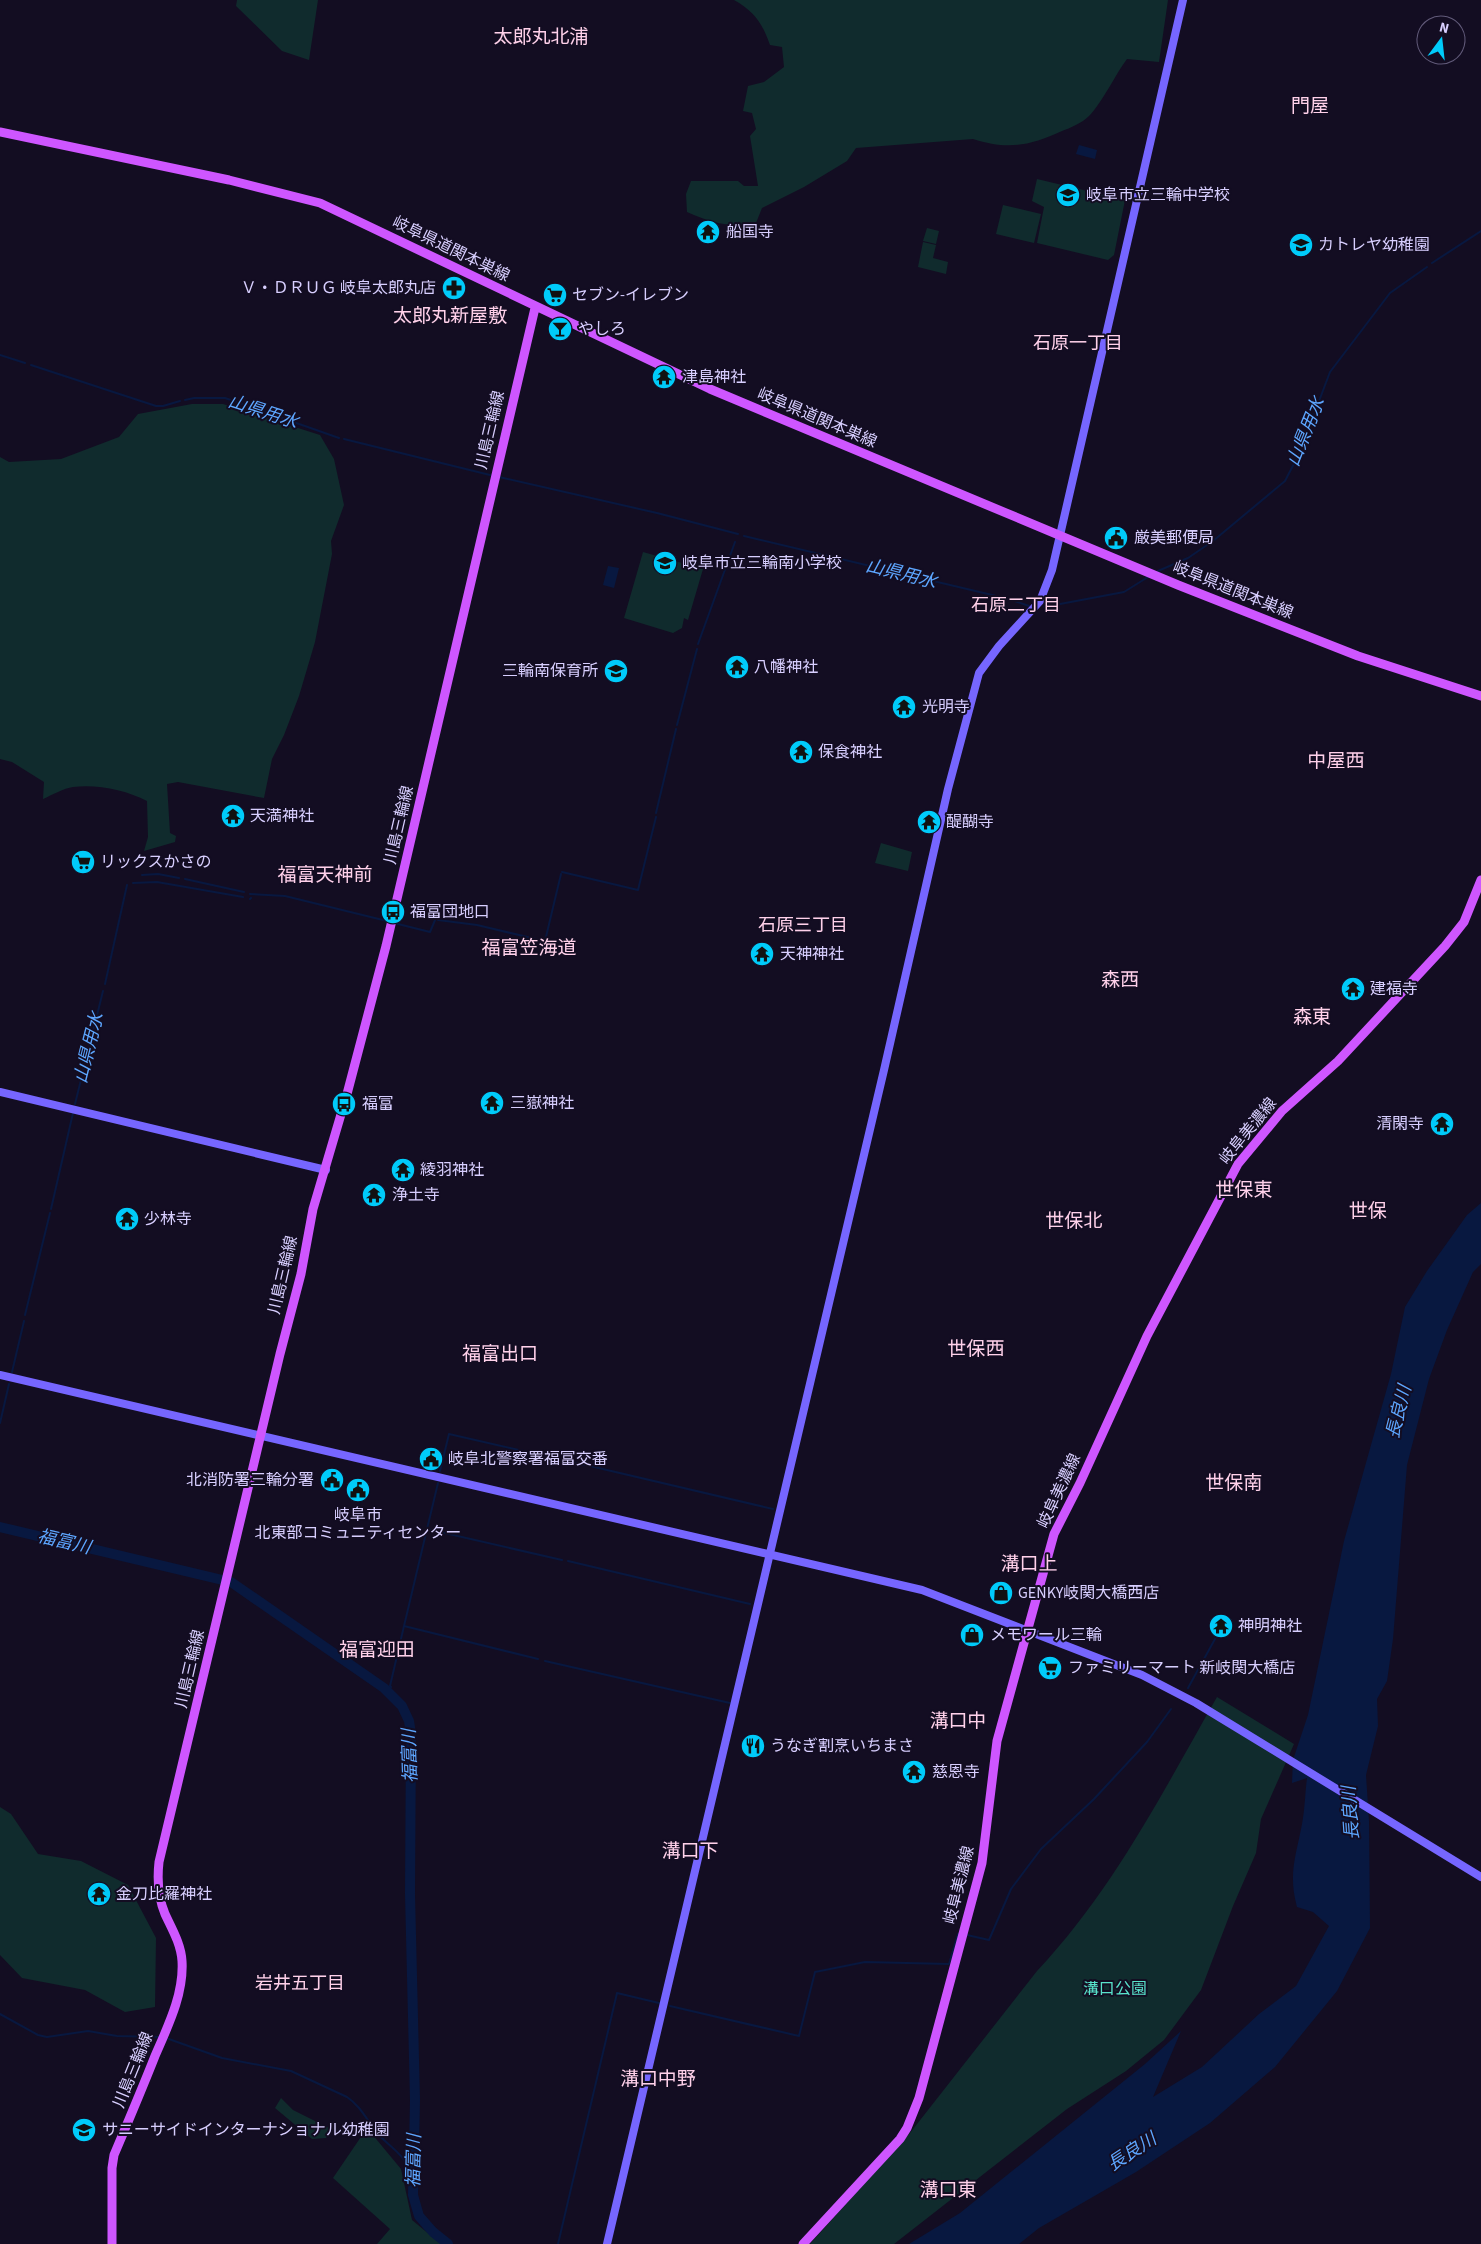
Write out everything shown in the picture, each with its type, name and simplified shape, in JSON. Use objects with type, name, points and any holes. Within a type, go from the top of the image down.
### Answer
[{"type":"main road","name":"岐阜県道関本巣線","points":[[0,132],[229,180],[320,203],[385,233],[535,308],[710,389],[1060,536],[1358,656],[1481,696]]},
{"type":"main road","name":"川島三輪線","points":[[112,2244],[112,2168],[114,2155],[162,2038],[181,1986],[182,1958],[178,1941],[165,1914],[158,1891],[159,1862],[280,1354],[301,1274],[313,1209],[326,1170],[386,946],[535,308]]},
{"type":"main road","name":"岐阜美濃線","points":[[803,2244],[900,2139],[912,2117],[982,1863],[996,1746],[1054,1534],[1147,1336],[1180,1277],[1231,1175],[1282,1111],[1338,1061],[1445,946],[1464,922],[1481,880]]},
{"type":"street","points":[[607,2244],[886,1061],[948,789],[977,679],[983,666],[1040,600],[1052,570],[1184,0]]},
{"type":"street","points":[[0,1092],[326,1170]]},
{"type":"street","points":[[0,1374],[922,1590],[1142,1675],[1196,1703],[1481,1877]]},
{"type":"green space","points":[[237,0],[318,0],[309,60],[282,51],[236,6]]},
{"type":"green space","points":[[734,0],[1168,0],[1159,62],[1127,59],[1094,110],[1086,119],[1076,125],[1039,140],[1018,145],[997,144],[973,139],[856,148],[847,161],[804,187],[762,208],[756,223],[729,225],[713,222],[687,212],[686,194],[691,181],[738,181],[744,186],[758,186],[750,136],[756,129],[752,113],[743,111],[748,86],[764,82],[784,67],[782,47],[770,45],[764,30],[753,14]]},
{"type":"green space","points":[[1037,179],[1125,200],[1114,255],[1108,260],[1037,243],[1044,207],[1032,201]]},
{"type":"green space","points":[[1003,205],[1041,214],[1034,243],[996,234]]},
{"type":"green space","points":[[927,228],[939,231],[936,244],[923,241]]},
{"type":"green space","points":[[923,242],[936,245],[933,258],[948,262],[946,274],[918,267]]},
{"type":"green space","points":[[192,404],[223,404],[320,435],[334,459],[344,505],[331,541],[332,554],[315,642],[299,696],[284,735],[272,759],[264,798],[178,782],[167,784],[170,833],[176,836],[175,842],[144,851],[148,837],[147,801],[121,791],[92,786],[69,788],[43,799],[44,782],[12,762],[0,759],[0,457],[9,462],[61,459],[119,437],[138,414]]},
{"type":"green space","points":[[643,552],[703,569],[688,620],[684,618],[682,628],[673,633],[624,618]]},
{"type":"green space","points":[[881,843],[912,852],[908,871],[875,863]]},
{"type":"green space","name":"溝口公園","points":[[1217,1697],[1294,1744],[1261,1819],[1256,1853],[1233,1906],[1201,1990],[1164,2040],[1126,2071],[1067,2109],[894,2244],[810,2244],[910,2133],[1037,1971],[1065,1940],[1090,1907],[1135,1839]]},
{"type":"green space","points":[[0,1807],[11,1814],[38,1854],[81,1861],[128,1885],[156,1938],[155,2007],[125,2012],[85,1990],[22,1978],[0,1955]]},
{"type":"green space","points":[[281,2098],[293,2110],[331,2129],[326,2138],[312,2139],[275,2108]]},
{"type":"green space","points":[[367,2128],[401,2169],[412,2220],[441,2244],[377,2244],[390,2229],[333,2178]]},
{"type":"water","points":[[1079,145],[1097,150],[1095,159],[1076,154]]},
{"type":"water","points":[[608,566],[619,568],[614,588],[603,585]]},
{"type":"water","name":"長良川","points":[[1481,1203],[1481,1264],[1473,1272],[1447,1330],[1429,1379],[1407,1465],[1393,1639],[1387,1681],[1377,1699],[1378,1726],[1366,1775],[1369,1821],[1370,1928],[1337,1991],[1275,2067],[1210,2123],[1136,2172],[1039,2228],[1019,2244],[909,2244],[960,2213],[1145,2064],[1181,2031],[1153,2097],[1202,2067],[1259,2014],[1296,1986],[1329,1926],[1313,1912],[1297,1907],[1294,1895],[1294,1865],[1303,1818],[1307,1778],[1292,1783],[1293,1760],[1308,1715],[1344,1541],[1391,1374],[1405,1307],[1427,1271],[1467,1215]]},
{"type":"waterway","name":"山県用水","points":[[1432,263],[1481,231]]},
{"type":"waterway","name":"山県用水","points":[[1158,571],[1188,558],[1213,541],[1285,481],[1299,454],[1330,372],[1390,293],[1427,267]]},
{"type":"waterway","name":"山県用水","points":[[0,355],[25,363]]},
{"type":"waterway","name":"山県用水","points":[[31,365],[156,406],[180,401]]},
{"type":"waterway","name":"山県用水","points":[[185,400],[194,398],[225,398],[339,438]]},
{"type":"waterway","name":"山県用水","points":[[344,439],[490,475]]},
{"type":"waterway","name":"山県用水","points":[[499,477],[657,513],[738,534]]},
{"type":"waterway","name":"山県用水","points":[[744,536],[1009,599],[1029,606]]},
{"type":"waterway","name":"山県用水","points":[[698,644],[735,542]]},
{"type":"waterway","name":"山県用水","points":[[1044,607],[1124,592],[1148,577]]},
{"type":"waterway","name":"山県用水","points":[[677,725],[697,649]]},
{"type":"waterway","name":"山県用水","points":[[656,813],[676,729]]},
{"type":"waterway","name":"山県用水","points":[[562,872],[638,890],[656,817]]},
{"type":"waterway","points":[[142,875],[158,874],[179,878]]},
{"type":"waterway","name":"山県用水","points":[[545,941],[561,874]]},
{"type":"waterway","points":[[185,879],[244,892]]},
{"type":"waterway","name":"山県用水","points":[[133,883],[157,882],[243,897]]},
{"type":"waterway","name":"山県用水","points":[[105,984],[127,885]]},
{"type":"waterway","name":"山県用水","points":[[250,894],[285,896],[387,921]]},
{"type":"waterway","name":"山県用水","points":[[394,923],[430,932],[435,920]]},
{"type":"waterway","name":"山県用水","points":[[438,920],[477,925],[540,940]]},
{"type":"waterway","name":"山県用水","points":[[75,1104],[103,991]]},
{"type":"waterway","name":"山県用水","points":[[51,1209],[73,1113]]},
{"type":"waterway","name":"山県用水","points":[[25,1315],[50,1213]]},
{"type":"waterway","name":"山県用水","points":[[12,1372],[24,1321]]},
{"type":"waterway","name":"山県用水","points":[[0,1423],[9,1384]]},
{"type":"waterway","points":[[440,1471],[449,1434],[584,1465]]},
{"type":"waterway","points":[[590,1466],[773,1509]]},
{"type":"waterway","points":[[427,1529],[438,1483]]},
{"type":"waterway","name":"福富川","points":[[0,1527],[231,1582],[384,1688],[402,1706],[409,1721],[411,1734],[410,1894],[415,2100],[413,2195],[419,2216],[433,2232],[448,2244]]},
{"type":"waterway","points":[[404,1626],[427,1529],[562,1560]]},
{"type":"waterway","points":[[568,1561],[750,1604]]},
{"type":"waterway","points":[[391,1687],[404,1626],[538,1659]]},
{"type":"waterway","points":[[1188,1688],[1215,1639]]},
{"type":"waterway","points":[[545,1661],[730,1703]]},
{"type":"waterway","points":[[967,1935],[989,1940],[1011,1889],[1041,1849],[1094,1799],[1147,1742],[1171,1709]]},
{"type":"waterway","points":[[670,2006],[799,2036],[815,1972],[865,1962],[949,1964],[958,1934]]},
{"type":"waterway","points":[[558,2244],[617,1993],[659,2003]]},
{"type":"waterway","points":[[0,2014],[38,2035],[47,2037],[88,2031],[117,2036],[161,2037]]},
{"type":"waterway","points":[[166,2038],[222,2058],[291,2071],[347,2097],[357,2105],[380,2136],[405,2161],[413,2195]]},
{"type":"place","name":"岐阜市立三輪中学校","points":[[1068,195]]},
{"type":"place","name":"船国寺","points":[[708,232]]},
{"type":"place","name":"カトレヤ幼稚園","points":[[1301,245]]},
{"type":"place","name":"Ｖ・ＤＲＵＧ 岐阜太郎丸店","points":[[454,288]]},
{"type":"place","name":"セブン-イレブン","points":[[555,295]]},
{"type":"place","name":"やしろ","points":[[560,329]]},
{"type":"place","name":"津島神社","points":[[664,377]]},
{"type":"place","name":"厳美郵便局","points":[[1116,538]]},
{"type":"place","name":"岐阜市立三輪南小学校","points":[[665,563]]},
{"type":"place","name":"八幡神社","points":[[737,667]]},
{"type":"place","name":"三輪南保育所","points":[[616,671]]},
{"type":"place","name":"光明寺","points":[[904,707]]},
{"type":"place","name":"保食神社","points":[[801,752]]},
{"type":"place","name":"天満神社","points":[[233,816]]},
{"type":"place","name":"醍醐寺","points":[[929,822]]},
{"type":"place","name":"リックスかさの","points":[[83,862]]},
{"type":"place","name":"福富団地口","points":[[393,912]]},
{"type":"place","name":"天神神社","points":[[762,954]]},
{"type":"place","name":"建福寺","points":[[1353,989]]},
{"type":"place","name":"三嶽神社","points":[[492,1103]]},
{"type":"place","name":"福富","points":[[344,1104]]},
{"type":"place","name":"清閑寺","points":[[1442,1124]]},
{"type":"place","name":"綾羽神社","points":[[403,1170]]},
{"type":"place","name":"浄土寺","points":[[374,1195]]},
{"type":"place","name":"少林寺","points":[[127,1219]]},
{"type":"place","name":"岐阜北警察署福富交番","points":[[431,1459]]},
{"type":"place","name":"北消防署三輪分署","points":[[332,1480]]},
{"type":"place","name":"岐阜市 北東部コミュニティセンター","points":[[358,1490]]},
{"type":"place","name":"GENKY岐関大橋西店","points":[[1001,1593]]},
{"type":"place","name":"神明神社","points":[[1221,1626]]},
{"type":"place","name":"メモワール三輪","points":[[972,1635]]},
{"type":"place","name":"ファミリーマート 新岐関大橋店","points":[[1050,1668]]},
{"type":"place","name":"うなぎ割烹いちまさ","points":[[753,1746]]},
{"type":"place","name":"慈恩寺","points":[[914,1772]]},
{"type":"place","name":"金刀比羅神社","points":[[99,1894]]},
{"type":"place","name":"サニーサイドインターナショナル幼稚園","points":[[84,2130]]},
{"type":"district","name":"太郎丸北浦","points":[[541,37]]},
{"type":"district","name":"門屋","points":[[1310,106]]},
{"type":"district","name":"太郎丸新屋敷","points":[[450,316]]},
{"type":"district","name":"石原一丁目","points":[[1078,343]]},
{"type":"district","name":"石原二丁目","points":[[1016,605]]},
{"type":"district","name":"中屋西","points":[[1336,761]]},
{"type":"district","name":"福富天神前","points":[[325,875]]},
{"type":"district","name":"石原三丁目","points":[[803,925]]},
{"type":"district","name":"福富笠海道","points":[[529,948]]},
{"type":"district","name":"森西","points":[[1120,980]]},
{"type":"district","name":"森東","points":[[1312,1017]]},
{"type":"district","name":"世保東","points":[[1244,1190]]},
{"type":"district","name":"世保","points":[[1368,1211]]},
{"type":"district","name":"世保北","points":[[1074,1221]]},
{"type":"district","name":"世保西","points":[[976,1349]]},
{"type":"district","name":"福富出口","points":[[500,1354]]},
{"type":"district","name":"世保南","points":[[1234,1483]]},
{"type":"district","name":"溝口上","points":[[1029,1564]]},
{"type":"district","name":"福富迎田","points":[[377,1650]]},
{"type":"district","name":"溝口中","points":[[958,1721]]},
{"type":"district","name":"溝口下","points":[[690,1851]]},
{"type":"district","name":"岩井五丁目","points":[[300,1983]]},
{"type":"district","name":"溝口中野","points":[[658,2079]]},
{"type":"district","name":"溝口東","points":[[948,2190]]}]
